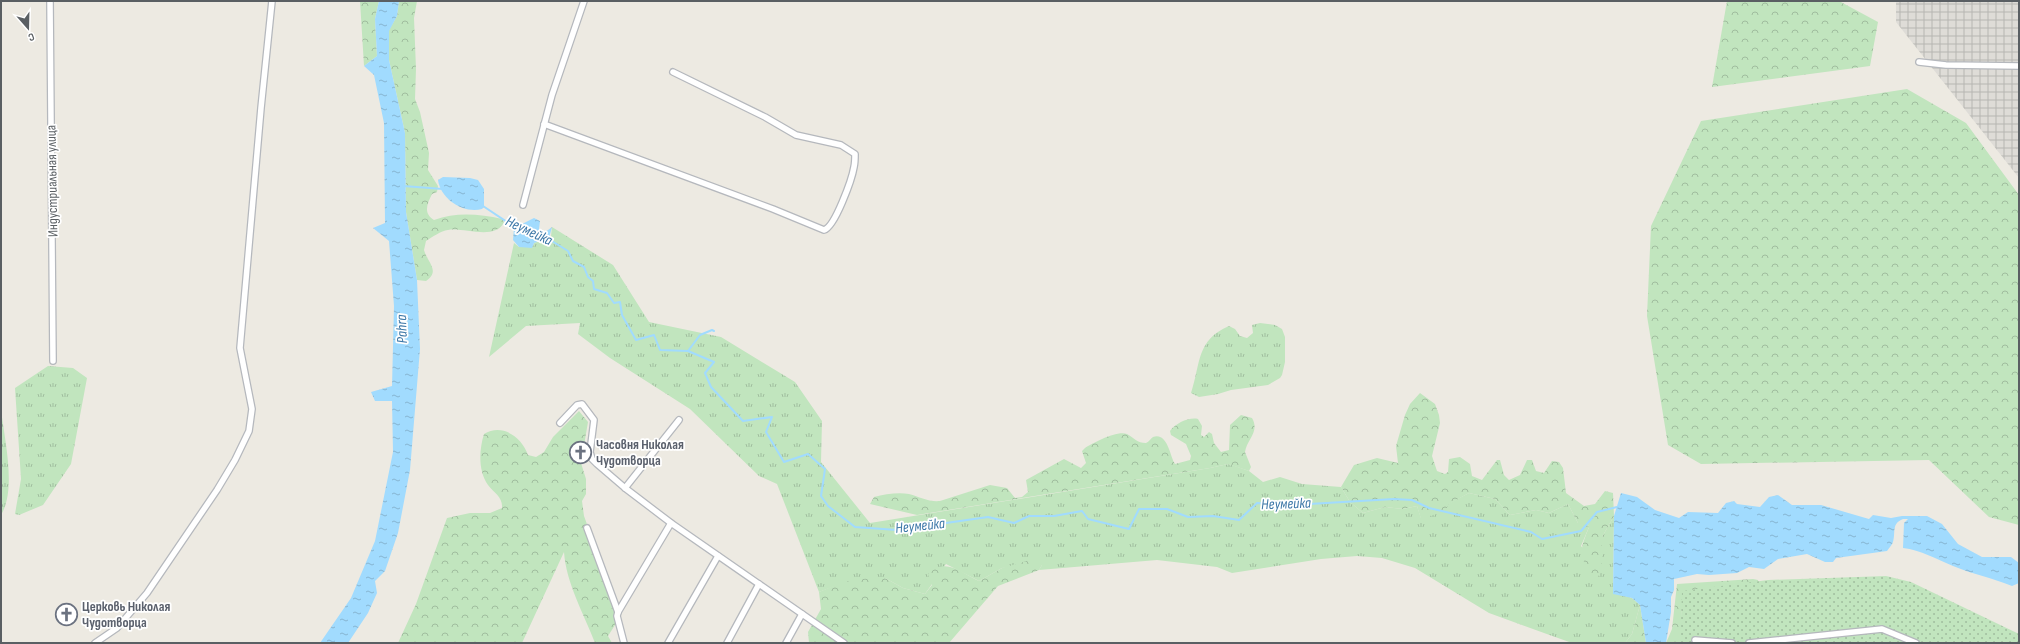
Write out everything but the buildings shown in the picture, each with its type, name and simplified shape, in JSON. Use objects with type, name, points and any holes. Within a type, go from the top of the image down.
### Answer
[{"type":"street","name":"Индустриальная улица","points":[[50,1],[54,361]]},
{"type":"street","points":[[95,643],[116,628],[147,593],[235,460],[249,431],[252,409],[240,348],[272,1]]},
{"type":"street","points":[[523,205],[552,94],[584,1]]},
{"type":"street","points":[[1919,62],[1946,65],[2019,66]]},
{"type":"street","points":[[544,124],[773,209],[824,230],[828,229],[835,220],[854,167],[855,154],[841,145],[796,136],[765,117],[673,72]]},
{"type":"street","points":[[560,423],[577,405],[582,404],[594,420],[590,446],[592,459],[625,488],[671,523],[844,643]]},
{"type":"street","points":[[625,488],[679,420]]},
{"type":"street","points":[[618,612],[671,523]]},
{"type":"street","points":[[587,528],[618,612],[617,616],[624,643]]},
{"type":"street","points":[[668,643],[718,556]]},
{"type":"street","points":[[727,643],[759,584]]},
{"type":"street","points":[[786,643],[802,614]]},
{"type":"street","points":[[1749,643],[1882,629],[1916,643]]},
{"type":"street","points":[[1695,640],[1732,643]]},
{"type":"shaded area","points":[[1896,1],[2019,1],[2019,178],[1896,22]]},
{"type":"green space","points":[[360,1],[379,1],[375,19],[377,56],[364,66]]},
{"type":"green space","points":[[399,1],[417,1],[414,18],[416,69],[415,99],[420,112],[429,153],[428,170],[438,186],[437,192],[432,194],[429,201],[427,208],[428,214],[434,220],[442,217],[468,215],[502,219],[504,222],[500,228],[494,231],[479,232],[448,230],[426,241],[424,250],[433,270],[432,274],[426,281],[417,280],[406,212],[405,133],[389,60],[389,30],[397,16]]},
{"type":"green space","points":[[1727,1],[1839,1],[1878,22],[1870,66],[1712,87]]},
{"type":"green space","points":[[1907,89],[1966,123],[2019,195],[2019,525],[1989,517],[1929,460],[1701,464],[1668,445],[1647,316],[1651,226],[1701,121]]},
{"type":"green space","points":[[552,227],[613,265],[649,322],[721,337],[795,382],[822,421],[821,462],[870,523],[1228,464],[1249,471],[1263,482],[1280,477],[1302,484],[1341,487],[1350,502],[1363,513],[1385,507],[1403,509],[1417,506],[1421,518],[1469,493],[1495,499],[1510,515],[1536,510],[1549,513],[1568,504],[1578,523],[1587,523],[1589,527],[1581,546],[1602,571],[1602,537],[1614,516],[1613,593],[1632,598],[1640,605],[1632,634],[1625,643],[1572,643],[1489,613],[1415,568],[1382,558],[1357,556],[1321,559],[1232,573],[1217,567],[1157,560],[1039,570],[1042,565],[1002,568],[979,581],[946,564],[925,594],[903,588],[885,578],[843,583],[819,592],[777,484],[759,476],[690,409],[610,358],[578,334],[580,323],[526,326],[489,357],[514,243],[519,247],[533,246],[534,243],[551,236]]},
{"type":"green space","points":[[1260,323],[1275,325],[1282,329],[1285,337],[1285,362],[1280,378],[1268,385],[1231,390],[1218,394],[1199,397],[1191,393],[1201,354],[1205,345],[1211,338],[1229,326],[1235,329],[1240,336],[1247,338],[1253,333],[1252,325]]},
{"type":"green space","points":[[48,366],[73,368],[87,378],[71,464],[43,505],[19,515],[15,514],[21,479],[15,388]]},
{"type":"green space","points":[[1420,393],[1435,404],[1439,415],[1440,423],[1432,456],[1437,471],[1445,474],[1448,472],[1449,459],[1460,457],[1470,464],[1472,476],[1482,480],[1497,460],[1500,460],[1504,475],[1509,480],[1520,475],[1527,460],[1532,460],[1536,471],[1544,473],[1552,461],[1559,462],[1563,468],[1566,493],[1584,506],[1595,504],[1605,491],[1613,493],[1614,516],[1602,537],[1602,571],[1597,578],[1589,574],[1582,555],[1582,546],[1589,527],[1587,523],[1578,523],[1568,504],[1549,513],[1536,510],[1510,515],[1495,499],[1469,493],[1449,504],[1445,511],[1421,519],[1417,506],[1403,509],[1385,507],[1363,513],[1350,502],[1341,487],[1354,465],[1377,458],[1398,463],[1396,446],[1405,415],[1410,404]]},
{"type":"green space","points":[[1,409],[7,448],[9,478],[6,504],[1,515]]},
{"type":"green space","points":[[579,411],[588,422],[581,463],[586,479],[586,494],[582,501],[584,516],[617,607],[615,625],[608,636],[612,643],[595,643],[572,587],[565,564],[564,552],[522,643],[398,643],[416,604],[447,518],[470,513],[490,513],[502,508],[500,498],[488,485],[482,473],[480,453],[484,434],[491,431],[504,431],[516,438],[521,443],[528,455],[536,457],[544,452],[553,437]]},
{"type":"green space","points":[[1241,415],[1252,418],[1255,427],[1245,452],[1251,467],[1249,471],[1228,464],[917,515],[870,504],[874,497],[896,493],[905,493],[928,500],[940,501],[990,485],[1007,488],[1015,498],[1022,497],[1028,492],[1026,480],[1064,459],[1081,468],[1086,463],[1082,451],[1085,448],[1111,435],[1123,433],[1143,443],[1146,443],[1153,437],[1158,436],[1162,438],[1168,446],[1175,464],[1190,460],[1191,456],[1186,444],[1171,435],[1170,431],[1176,425],[1183,421],[1198,419],[1202,426],[1201,435],[1204,437],[1209,432],[1212,434],[1214,443],[1221,452],[1229,450],[1230,425]]},
{"type":"green space","points":[[1034,559],[1042,565],[1039,570],[998,586],[949,643],[809,643],[808,632],[821,609],[819,592],[843,582],[875,577],[885,578],[903,588],[925,594],[932,585],[928,574],[941,567],[947,566],[959,570],[979,581],[1002,568]]},
{"type":"green space","points":[[1886,576],[1911,582],[2019,634],[2019,643],[1680,643],[1682,591],[1768,580]]},
{"type":"green space","points":[[1753,579],[1758,580],[1759,586],[1688,597],[1682,608],[1681,619],[1688,643],[1666,643],[1672,629],[1677,584]]},
{"type":"green space","points":[[1640,605],[1646,643],[1625,643],[1632,634]]},
{"type":"water","name":"Pahra","points":[[379,1],[399,1],[397,16],[389,31],[389,60],[405,133],[406,212],[417,280],[420,349],[410,470],[398,533],[385,571],[375,581],[377,593],[368,613],[348,643],[320,643],[351,598],[375,541],[393,452],[392,401],[375,401],[371,392],[392,386],[394,306],[389,241],[373,228],[385,223],[384,123],[374,75],[364,66],[377,56],[375,19]]},
{"type":"water","points":[[443,177],[470,178],[478,180],[484,189],[484,207],[482,209],[475,210],[454,204],[448,199],[440,187],[438,180]]},
{"type":"water","points":[[534,218],[540,221],[539,229],[544,233],[552,227],[549,238],[534,243],[532,248],[519,247],[513,240],[514,228]]},
{"type":"water","points":[[1621,493],[1637,497],[1655,510],[1679,518],[1688,512],[1718,513],[1726,503],[1734,501],[1737,504],[1760,507],[1769,497],[1778,495],[1792,505],[1821,505],[1869,519],[1873,515],[1891,518],[1902,516],[1927,516],[1942,524],[1958,544],[1982,557],[2011,557],[2019,563],[2019,583],[2012,586],[1960,569],[1922,553],[1903,548],[1904,523],[1908,519],[1903,519],[1895,526],[1893,542],[1887,551],[1836,558],[1833,562],[1825,562],[1807,554],[1778,559],[1764,569],[1749,567],[1737,573],[1709,575],[1697,574],[1674,579],[1674,590],[1671,597],[1671,612],[1666,643],[1646,643],[1640,605],[1632,598],[1613,594],[1614,516]]},
{"type":"waterway","name":"Неумейка","points":[[403,186],[443,189]]},
{"type":"waterway","name":"Неумейка","points":[[483,206],[516,228]]},
{"type":"waterway","name":"Неумейка","points":[[547,238],[568,251],[573,261],[584,267],[588,277],[593,281],[594,289],[607,293],[614,303],[620,302],[622,315],[636,340],[654,335],[660,350],[688,351],[714,362],[705,373],[711,387],[743,421],[772,417],[766,432],[784,462],[808,454],[825,469],[821,496],[828,506],[855,527],[897,530],[988,517],[1014,523],[1029,516],[1054,516],[1082,511],[1088,519],[1129,529],[1139,509],[1167,509],[1188,517],[1213,516],[1239,520],[1257,503],[1292,505],[1394,499],[1412,500],[1429,508],[1531,532],[1542,539],[1581,531],[1597,512],[1617,507]]},
{"type":"waterway","points":[[688,351],[700,335],[712,330],[714,331]]},
{"type":"place","name":"Часовня Николая Чудотворца","points":[[581,452]]},
{"type":"place","name":"Церковь Николая Чудотворца","points":[[67,614]]}]
